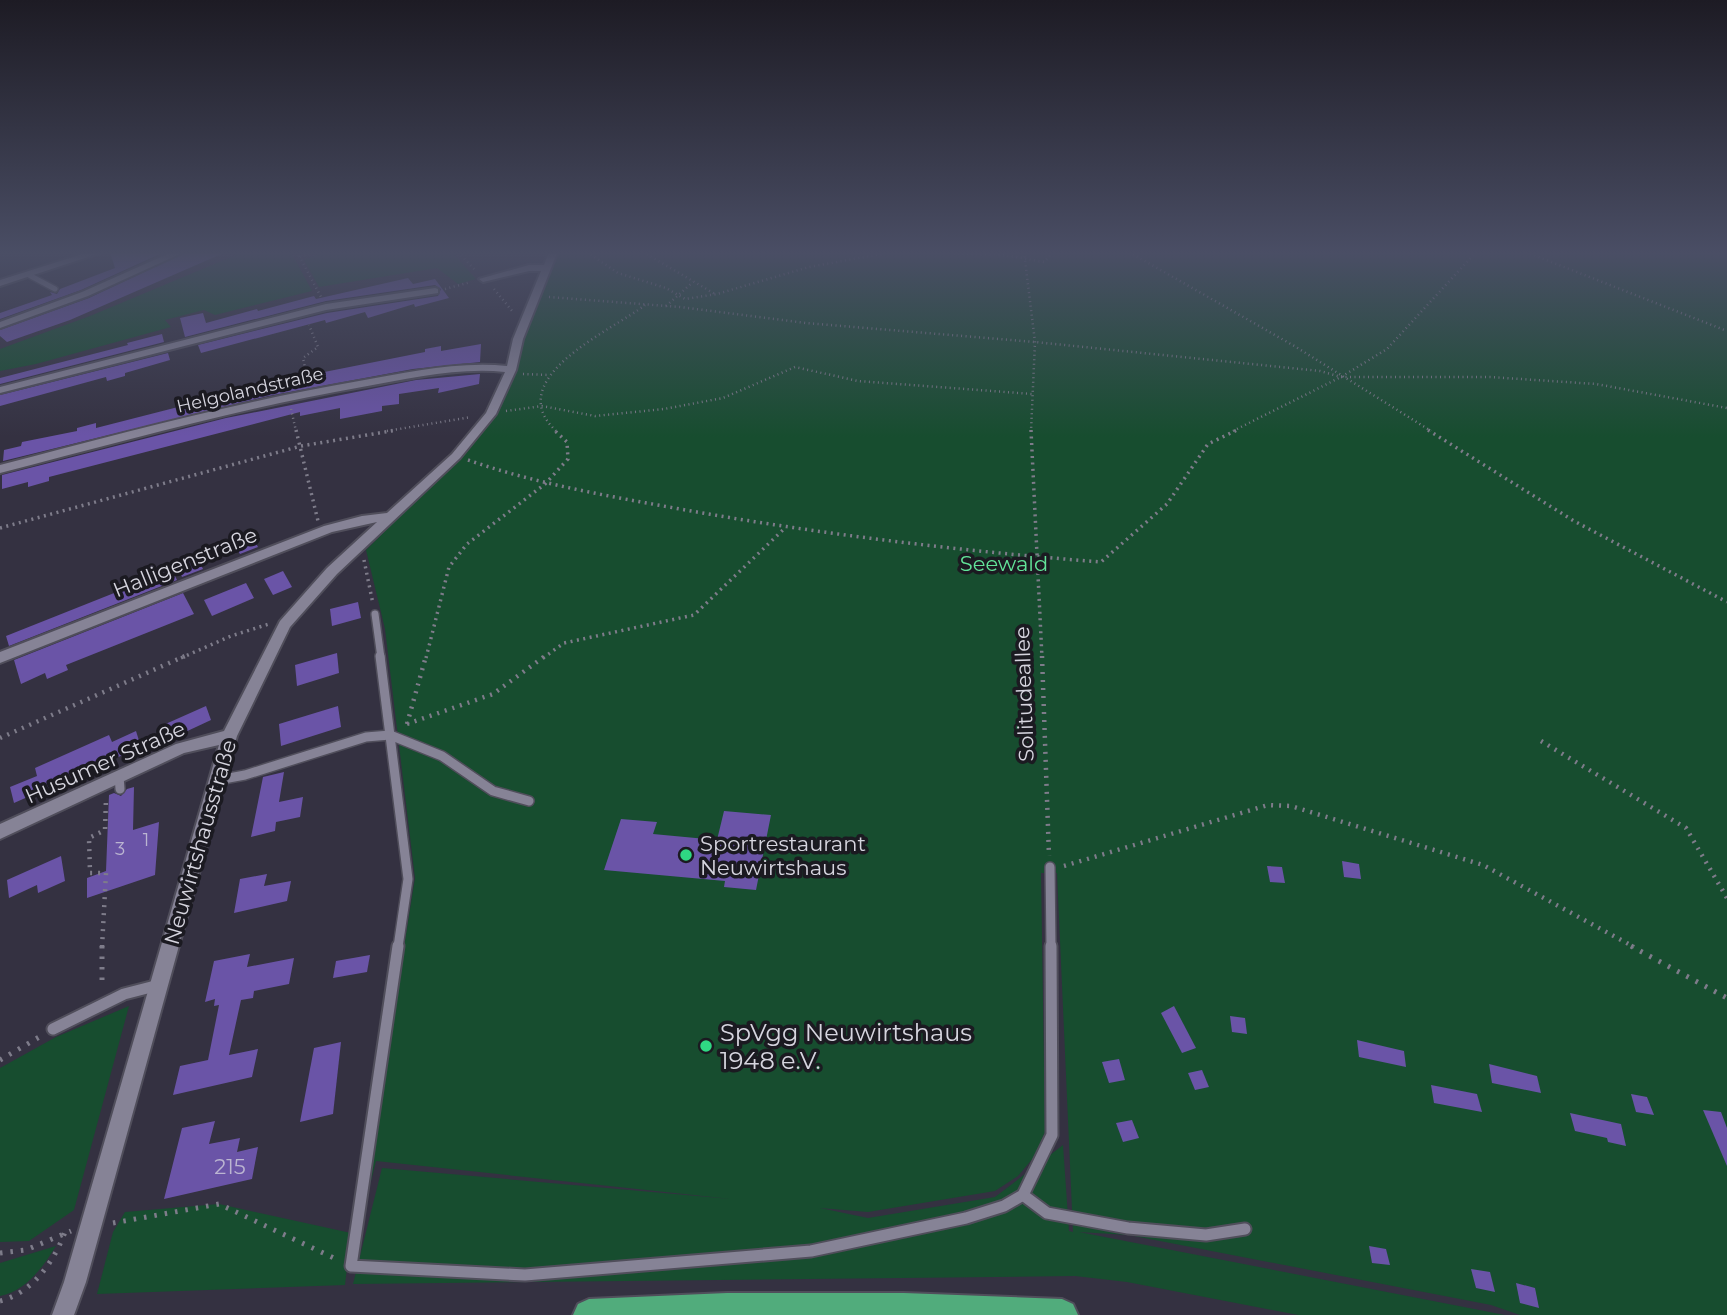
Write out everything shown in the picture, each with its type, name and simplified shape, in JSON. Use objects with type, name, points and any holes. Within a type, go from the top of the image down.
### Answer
[{"type":"highway","points":[[589,1315],[727,1309],[904,1309],[1062,1315]]},
{"type":"street","points":[[0,326],[34,313]]},
{"type":"street","points":[[0,390],[303,313]]},
{"type":"street","name":"Neuwirtshausstraße","points":[[63,1315],[229,736],[285,624],[332,571],[457,456],[491,414],[510,372],[529,313]]},
{"type":"street","name":"Helgolandstraße","points":[[0,469],[310,392],[453,370],[493,367],[510,372]]},
{"type":"street","name":"Halligenstraße","points":[[0,658],[328,529],[362,520],[390,517]]},
{"type":"street","name":"Husumer Straße","points":[[0,832],[120,783],[181,748],[229,736]]},
{"type":"lane","points":[[374,610],[408,879],[351,1266],[525,1275],[811,1251],[965,1218],[1004,1206],[1023,1195],[1052,1135],[1050,867]]},
{"type":"lane","points":[[218,780],[245,775],[366,737],[390,735],[442,756],[493,791],[529,801]]},
{"type":"lane","points":[[53,1029],[119,993],[159,985]]},
{"type":"lane","points":[[1023,1195],[1047,1213],[1128,1228],[1206,1235],[1245,1228]]},
{"type":"path","points":[[304,313],[318,347],[303,358],[310,392]]},
{"type":"path","points":[[516,313],[525,324]]},
{"type":"path","points":[[407,724],[449,567],[467,544],[487,526],[518,507],[545,484],[568,459],[569,450],[562,435],[549,425],[542,411],[543,384],[560,363],[620,318],[632,313]]},
{"type":"path","points":[[729,313],[806,323],[1035,342],[1320,371],[1341,377],[1490,377],[1596,384],[1727,408]]},
{"type":"path","name":"Solitudeallee","points":[[1031,313],[1035,342],[1031,429],[1039,558],[1050,867]]},
{"type":"path","points":[[1238,313],[1286,340],[1574,521],[1727,603]]},
{"type":"path","points":[[457,456],[545,484],[784,529],[939,550],[1101,562],[1167,504],[1208,444],[1341,377],[1387,349],[1420,313]]},
{"type":"path","points":[[1682,313],[1727,331]]},
{"type":"path","points":[[0,528],[300,446],[542,406],[595,416],[664,410],[723,398],[795,367],[858,381],[1032,394]]},
{"type":"path","points":[[510,372],[549,375]]},
{"type":"path","points":[[288,397],[313,506]]},
{"type":"path","points":[[390,735],[407,724],[493,694],[564,643],[694,615],[784,529]]},
{"type":"path","points":[[366,572],[374,610]]},
{"type":"path","points":[[0,738],[231,636],[271,623],[285,624]]},
{"type":"path","points":[[1541,741],[1686,828],[1727,898]]},
{"type":"path","points":[[106,804],[105,830],[89,838],[90,873],[106,873],[102,924],[102,989],[119,993]]},
{"type":"path","points":[[1050,867],[1062,867],[1268,805],[1291,806],[1483,865],[1727,998]]},
{"type":"path","points":[[0,1060],[53,1029]]},
{"type":"path","points":[[90,1228],[219,1204],[351,1266]]},
{"type":"path","points":[[0,1253],[26,1250],[65,1232],[60,1251],[40,1276],[8,1300],[0,1301]]},
{"type":"green space","points":[[96,313],[191,313],[165,320],[171,327],[36,364],[0,371],[0,349]]},
{"type":"green space","name":"Seewald","points":[[534,313],[1727,313],[1727,1315],[1520,1315],[1491,1305],[1129,1235],[1079,1232],[1505,1315],[1298,1315],[1127,1282],[1075,1276],[353,1284],[382,1168],[731,1199],[376,1161],[359,1230],[415,878],[385,629],[366,550],[462,455],[496,413]],"holes":[[[1041,873],[1057,873],[1073,1232],[1069,1231],[1063,1145],[995,1197],[868,1218],[820,1208],[868,1212],[995,1191],[1018,1176],[1034,1157],[1045,1132]]]},
{"type":"green space","points":[[129,1006],[74,1210],[29,1241],[0,1242],[0,1068],[56,1037]]},
{"type":"green space","points":[[219,1204],[351,1233],[345,1285],[97,1294],[113,1232],[125,1212]]},
{"type":"green space","points":[[56,1246],[26,1284],[0,1296],[0,1263]]},
{"type":"building","points":[[0,313],[16,313],[0,319]]},
{"type":"building","points":[[46,313],[85,313],[7,342],[0,336],[0,330]]},
{"type":"building","points":[[203,313],[206,323],[241,313],[278,313],[185,337],[180,318]]},
{"type":"building","points":[[326,313],[360,313],[201,353],[198,345]]},
{"type":"building","points":[[366,313],[383,313],[368,318]]},
{"type":"building","points":[[162,334],[164,342],[0,384],[0,378]]},
{"type":"building","points":[[481,344],[480,362],[413,369],[268,396],[3,461],[4,450],[21,446],[22,442],[77,431],[77,428],[96,423],[96,428],[182,406],[181,402],[197,398],[198,401],[294,378],[425,352],[425,349],[441,346],[441,351]]},
{"type":"building","points":[[168,353],[170,360],[125,373],[125,376],[107,381],[106,377],[0,406],[0,395]]},
{"type":"building","points":[[480,374],[479,384],[438,393],[439,388],[399,394],[399,404],[382,406],[382,411],[340,419],[340,408],[300,416],[300,412],[49,477],[49,481],[28,487],[28,482],[2,489],[2,475],[226,418],[416,380]]},
{"type":"building","points":[[251,534],[258,547],[240,554],[232,541]]},
{"type":"building","points":[[196,555],[203,569],[182,577],[176,563]]},
{"type":"building","points":[[172,570],[177,580],[9,646],[6,636]]},
{"type":"building","points":[[283,571],[292,587],[273,595],[264,579]]},
{"type":"building","points":[[246,583],[254,598],[212,616],[204,600]]},
{"type":"building","points":[[183,593],[194,614],[66,665],[68,670],[47,679],[45,673],[21,684],[14,660]]},
{"type":"building","points":[[358,602],[361,618],[332,626],[330,609]]},
{"type":"building","points":[[337,653],[339,673],[297,686],[295,665]]},
{"type":"building","points":[[206,706],[211,720],[166,741],[161,726]]},
{"type":"building","points":[[338,706],[341,727],[281,746],[279,724]]},
{"type":"building","points":[[136,731],[141,747],[14,803],[10,787],[37,776],[35,768],[109,735],[112,742]]},
{"type":"building","points":[[284,772],[279,802],[303,797],[300,817],[276,822],[275,831],[251,837],[263,777]]},
{"type":"building","points":[[134,787],[133,830],[159,822],[155,875],[87,898],[87,878],[106,871],[109,795],[114,793],[121,796],[127,789]]},
{"type":"building","name":"Sportrestaurant Neuwirtshaus","points":[[724,811],[771,815],[756,890],[724,887],[725,881],[604,870],[621,819],[657,822],[653,834],[717,840]]},
{"type":"building","points":[[61,856],[65,881],[38,893],[37,885],[9,898],[7,880]]},
{"type":"building","points":[[1342,861],[1359,864],[1361,879],[1344,877]]},
{"type":"building","points":[[1267,866],[1282,867],[1285,883],[1270,882]]},
{"type":"building","points":[[267,874],[264,886],[291,881],[287,901],[234,913],[240,879]]},
{"type":"building","points":[[250,954],[247,967],[294,958],[289,984],[254,991],[253,998],[241,1000],[229,1055],[258,1049],[252,1077],[173,1095],[180,1066],[208,1060],[219,1005],[214,1006],[215,999],[205,1002],[214,961]]},
{"type":"building","points":[[370,955],[367,972],[333,978],[336,961]]},
{"type":"building","points":[[1174,1006],[1196,1048],[1182,1053],[1161,1013]]},
{"type":"building","points":[[1230,1016],[1245,1018],[1247,1034],[1232,1032]]},
{"type":"building","points":[[1357,1040],[1404,1051],[1406,1067],[1359,1057]]},
{"type":"building","points":[[341,1042],[333,1114],[300,1122],[314,1048]]},
{"type":"building","points":[[1119,1059],[1125,1080],[1109,1083],[1102,1062]]},
{"type":"building","points":[[1489,1064],[1537,1076],[1541,1093],[1492,1083]]},
{"type":"building","points":[[1202,1070],[1209,1087],[1195,1090],[1188,1073]]},
{"type":"building","points":[[1431,1085],[1477,1094],[1482,1112],[1434,1103]]},
{"type":"building","points":[[1631,1094],[1647,1097],[1654,1115],[1636,1112]]},
{"type":"building","points":[[1703,1110],[1721,1112],[1727,1128],[1727,1166]]},
{"type":"building","points":[[1570,1113],[1621,1124],[1626,1146],[1608,1142],[1607,1138],[1575,1131]]},
{"type":"building","points":[[1132,1120],[1139,1138],[1123,1142],[1116,1123]]},
{"type":"building","points":[[215,1121],[209,1144],[240,1138],[237,1152],[258,1147],[252,1179],[164,1199],[182,1128]]},
{"type":"building","points":[[1369,1246],[1386,1249],[1390,1265],[1372,1263]]},
{"type":"building","points":[[1471,1269],[1490,1272],[1495,1292],[1476,1288]]},
{"type":"building","points":[[1516,1283],[1535,1288],[1539,1308],[1520,1303]]},
{"type":"place","name":"Sportrestaurant Neuwirtshaus","points":[[686,855]]},
{"type":"place","name":"SpVgg Neuwirtshaus 1948 e.V.","points":[[706,1046]]}]
